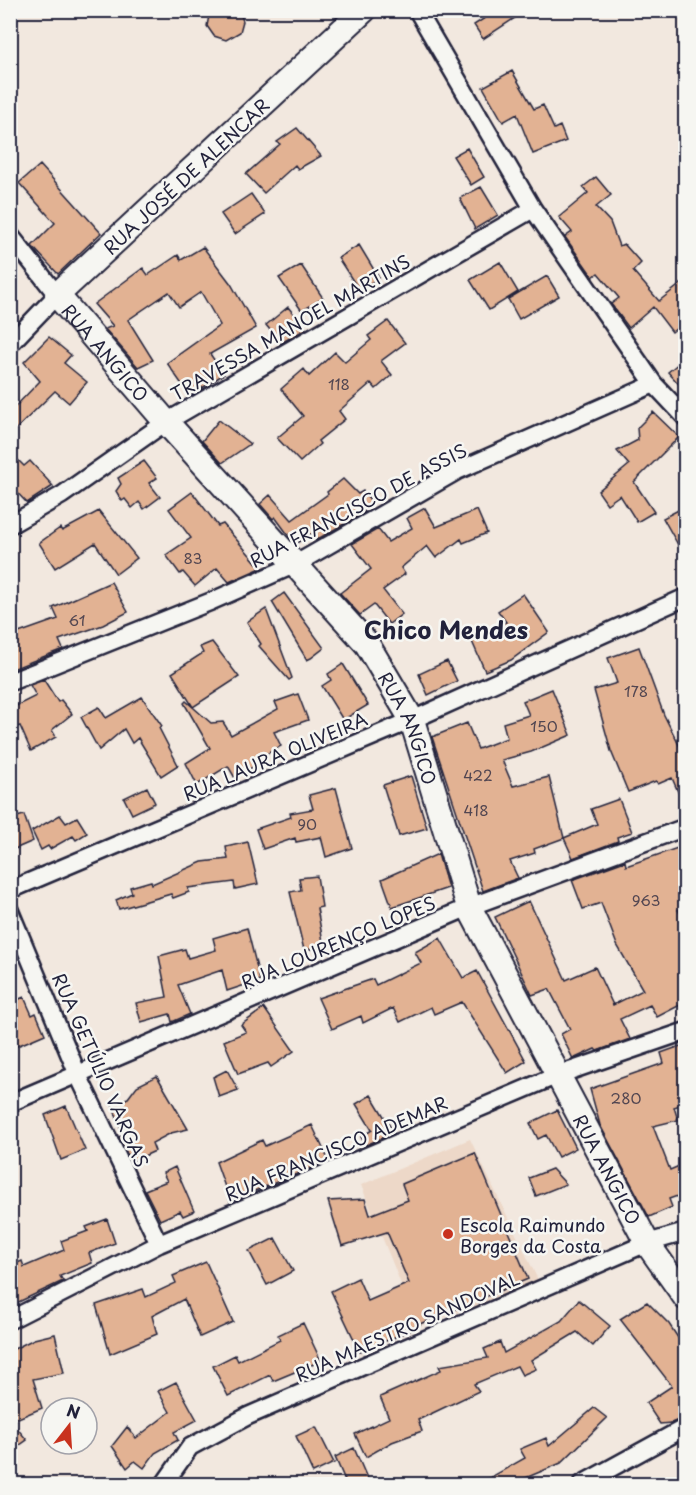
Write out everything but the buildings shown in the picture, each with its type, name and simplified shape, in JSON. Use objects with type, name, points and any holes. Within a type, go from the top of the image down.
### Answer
[{"type":"street","name":"RUA JOSÉ DE ALENCAR","points":[[10,344],[57,295],[364,10]]},
{"type":"street","points":[[417,10],[532,209],[654,384],[686,418]]},
{"type":"street","name":"TRAVESSA MANOEL MARTINS","points":[[10,525],[62,495],[166,422],[532,209]]},
{"type":"street","name":"RUA ANGICO","points":[[10,235],[57,295],[166,422],[366,644],[412,720],[469,907],[647,1243],[686,1298]]},
{"type":"street","name":"RUA FRANCISCO DE ASSIS","points":[[10,682],[212,601],[294,565],[457,471],[654,384]]},
{"type":"street","name":"RUA LAURA OLIVEIRA","points":[[10,890],[412,720],[686,597]]},
{"type":"street","name":"RUA LOURENÇO LOPES","points":[[10,1103],[469,907],[686,827]]},
{"type":"street","name":"RUA GETÚLIO VARGAS","points":[[10,911],[78,1074],[159,1244]]},
{"type":"street","name":"RUA FRANCISCO ADEMAR","points":[[10,1320],[159,1244],[558,1075],[686,1031]]},
{"type":"street","name":"RUA MAESTRO SANDOVAL","points":[[164,1485],[190,1447],[248,1416],[647,1243],[686,1232]]},
{"type":"street","points":[[582,1485],[686,1427]]},
{"type":"shaded area","name":"Escola Raimundo Borges da Costa","points":[[470,1139],[540,1284],[418,1326],[361,1185]]},
{"type":"place","name":"Escola Raimundo Borges da Costa","points":[[448,1234]]},
{"type":"district","name":"Chico Mendes","points":[[446,629]]}]
